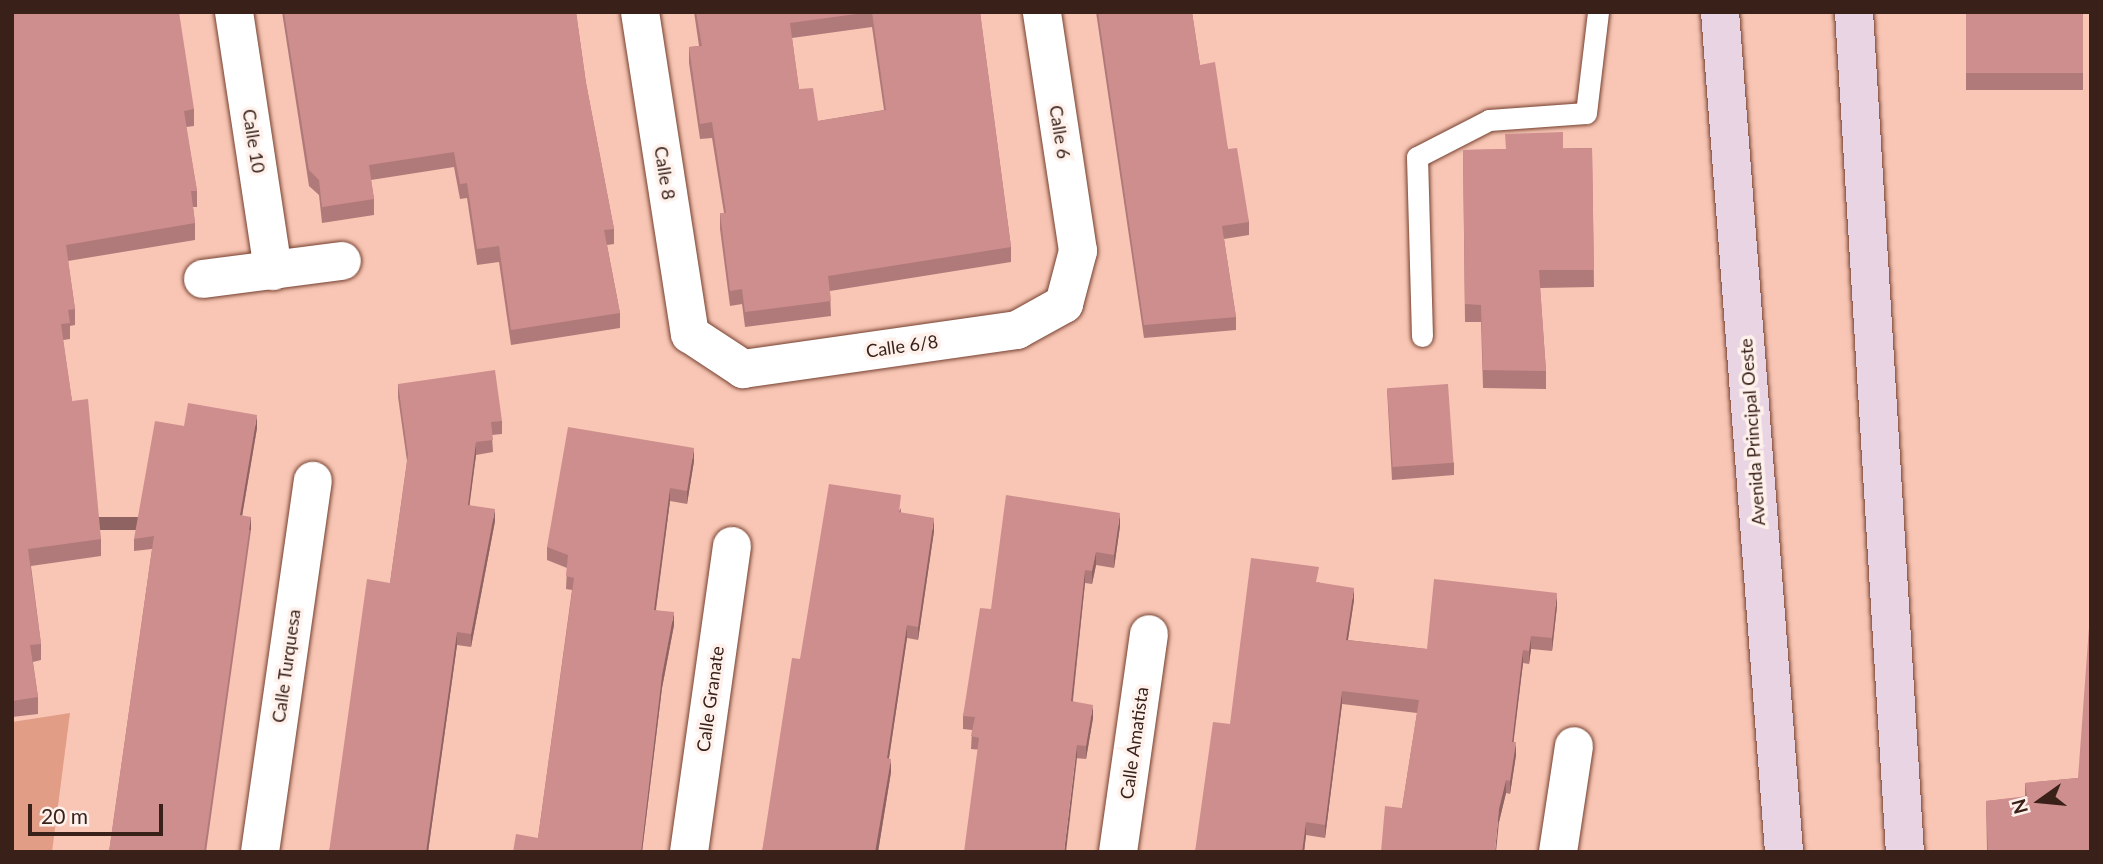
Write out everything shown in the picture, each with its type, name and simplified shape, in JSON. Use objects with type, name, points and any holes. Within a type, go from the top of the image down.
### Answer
[{"type":"main road","name":"Avenida Principal Oeste","points":[[1720,12],[1784,852]]},
{"type":"main road","points":[[1854,12],[1905,852]]},
{"type":"street","name":"Calle 10","points":[[234,12],[273,271]]},
{"type":"street","name":"Calle 8","points":[[640,12],[690,334]]},
{"type":"street","name":"Calle 6","points":[[1042,12],[1078,251]]},
{"type":"street","name":"Calle 6/8","points":[[690,334],[743,369],[1017,331],[1064,304],[1078,251]]},
{"type":"street","points":[[203,279],[342,261]]},
{"type":"street","name":"Calle Turquesa","points":[[260,852],[313,481]]},
{"type":"street","name":"Calle Granate","points":[[689,852],[732,546]]},
{"type":"street","name":"Calle Amatista","points":[[1118,852],[1149,634]]},
{"type":"street","points":[[1558,852],[1574,746]]},
{"type":"lane","points":[[1422,336],[1417,157],[1489,121],[1586,113],[1598,12]]},
{"type":"shaded area","points":[[70,713],[52,852],[12,852],[12,722]]},
{"type":"building","points":[[12,12],[179,12],[194,109],[184,111],[197,191],[191,191],[195,223],[66,245],[75,309],[68,310],[70,323],[61,324],[72,401],[88,399],[101,539],[28,549],[41,644],[30,645],[38,697],[12,701]]},
{"type":"building","points":[[284,12],[576,12],[586,83],[614,229],[604,230],[620,313],[511,330],[499,246],[477,249],[467,183],[460,184],[454,152],[369,165],[374,199],[322,207],[319,180],[309,170]]},
{"type":"building","points":[[696,12],[871,12],[790,23],[799,89],[813,88],[818,121],[886,110],[872,12],[980,12],[1011,247],[828,276],[831,301],[745,312],[742,289],[730,291],[720,213],[726,213],[712,122],[700,124],[689,47],[702,46]]},
{"type":"building","points":[[1098,12],[1192,12],[1200,65],[1215,62],[1228,149],[1237,148],[1249,222],[1222,226],[1236,317],[1144,325]]},
{"type":"building","points":[[1966,12],[2083,12],[2083,73],[1966,73]]},
{"type":"building","points":[[1563,132],[1563,149],[1592,148],[1594,270],[1539,270],[1546,371],[1483,370],[1481,305],[1465,304],[1463,150],[1506,149],[1505,134]]},
{"type":"building","points":[[495,370],[502,421],[491,422],[493,440],[476,442],[468,505],[495,509],[471,634],[457,632],[426,852],[329,852],[367,579],[390,583],[408,455],[398,384]]},
{"type":"building","points":[[1448,384],[1454,463],[1393,467],[1387,388]]},
{"type":"building","points":[[188,403],[257,415],[240,515],[251,517],[204,852],[109,852],[154,536],[134,539],[155,421],[184,426]]},
{"type":"building","points":[[568,427],[694,448],[687,491],[670,488],[654,610],[674,612],[662,675],[641,852],[513,852],[516,834],[538,838],[574,578],[566,576],[568,555],[547,547]]},
{"type":"building","points":[[829,484],[901,495],[899,512],[934,518],[918,627],[907,625],[887,758],[891,759],[875,852],[762,852],[792,658],[800,659]]},
{"type":"building","points":[[1006,495],[1120,513],[1114,555],[1096,552],[1092,571],[1085,570],[1071,701],[1093,705],[1086,746],[1077,745],[1064,852],[964,852],[979,738],[971,736],[975,717],[963,716],[980,608],[991,609]]},
{"type":"building","points":[[1251,558],[1319,567],[1316,582],[1354,588],[1346,640],[1427,649],[1434,579],[1557,593],[1552,638],[1531,636],[1529,651],[1523,650],[1512,742],[1516,742],[1510,781],[1506,780],[1499,809],[1495,852],[1381,852],[1385,806],[1402,808],[1419,700],[1342,691],[1325,825],[1306,822],[1302,852],[1195,852],[1213,722],[1230,724]]},
{"type":"building","points":[[2091,600],[2091,852],[1988,852],[1986,801],[2027,796],[2025,783],[2078,778]]}]
